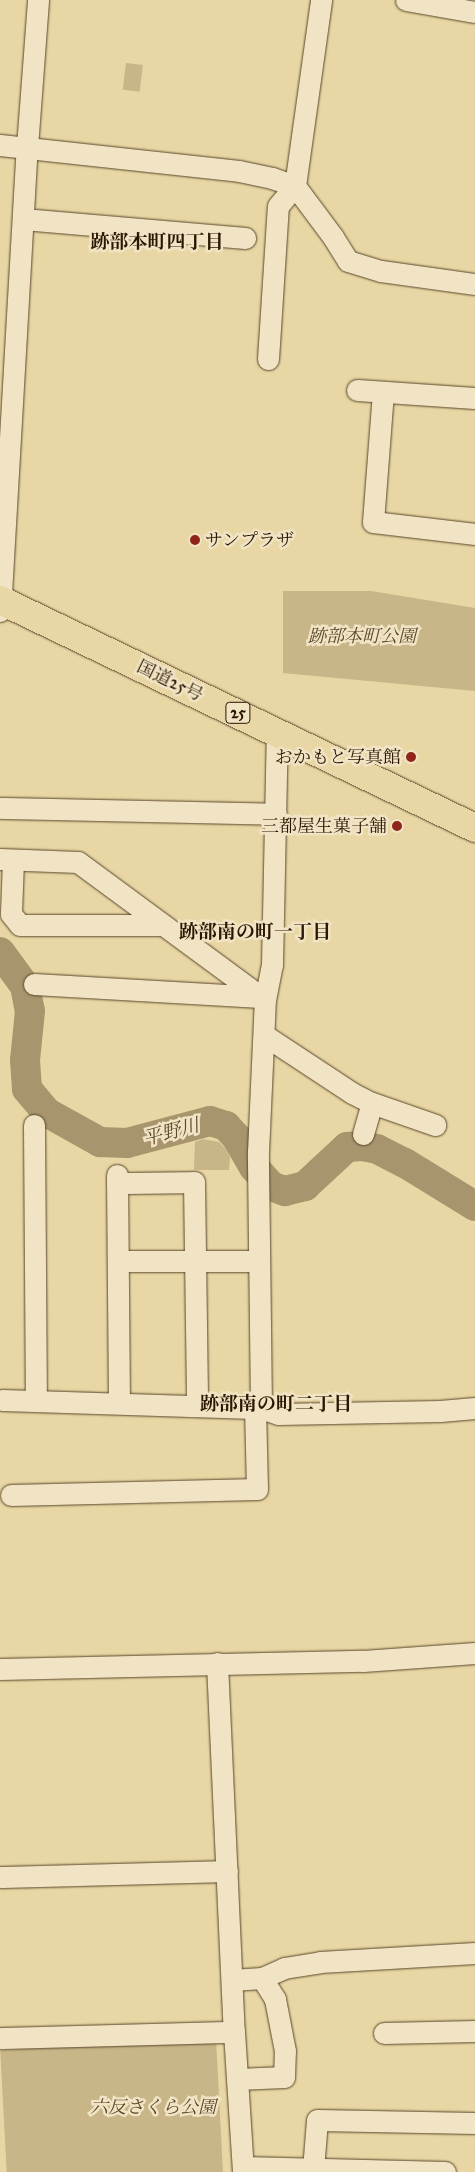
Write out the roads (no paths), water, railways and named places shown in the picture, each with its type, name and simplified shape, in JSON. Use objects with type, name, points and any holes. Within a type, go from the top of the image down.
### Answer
[{"type":"highway","name":"国道25号","points":[[0,600],[475,828]]},
{"type":"street","points":[[0,611],[27,147],[38,0]]},
{"type":"street","points":[[268,359],[278,206],[295,186],[321,0]]},
{"type":"street","points":[[406,0],[475,12]]},
{"type":"street","points":[[0,145],[239,171],[272,178],[295,186],[348,261],[381,271],[475,284]]},
{"type":"street","points":[[23,219],[245,238]]},
{"type":"street","points":[[357,390],[475,398]]},
{"type":"street","points":[[383,392],[373,522],[475,534]]},
{"type":"street","points":[[11,1495],[257,1489],[260,1260],[258,1152],[264,1035],[263,999],[272,964],[277,732]]},
{"type":"street","points":[[0,808],[276,814]]},
{"type":"street","points":[[161,925],[20,924],[11,914],[7,860],[78,862],[263,999]]},
{"type":"street","points":[[34,984],[263,999]]},
{"type":"street","points":[[264,1035],[352,1094],[435,1125]]},
{"type":"street","points":[[363,1134],[372,1103]]},
{"type":"street","points":[[34,1125],[36,1400]]},
{"type":"street","points":[[119,1403],[117,1179],[194,1182],[197,1406]]},
{"type":"street","points":[[118,1260],[260,1260]]},
{"type":"street","points":[[2,1400],[258,1408],[278,1414],[440,1411],[475,1408]]},
{"type":"street","points":[[0,1668],[363,1661],[475,1653]]},
{"type":"street","points":[[217,1663],[234,2032],[243,2170],[314,2169],[445,2172]]},
{"type":"street","points":[[0,1877],[227,1871]]},
{"type":"street","points":[[232,1980],[262,1978],[284,1968],[320,1962],[475,1952]]},
{"type":"street","points":[[237,2079],[284,2077],[285,2051],[275,1999],[262,1978]]},
{"type":"street","points":[[384,2033],[475,2031]]},
{"type":"street","points":[[0,2038],[234,2032]]},
{"type":"street","points":[[314,2169],[317,2120],[475,2123]]},
{"type":"waterway","name":"平野川","points":[[0,952],[25,986],[30,1011],[25,1060],[27,1089],[46,1112],[100,1142],[127,1143],[210,1121],[226,1126],[237,1138],[254,1167],[271,1186],[285,1191],[305,1186],[347,1147],[362,1146],[377,1149],[405,1163],[475,1206]]},
{"type":"place","name":"サンプラザ","points":[[195,540]]},
{"type":"place","name":"おかもと写真館","points":[[411,757]]},
{"type":"place","name":"三都屋生菓子舗","points":[[397,826]]},
{"type":"district","name":"跡部本町四丁目","points":[[157,242]]},
{"type":"district","name":"跡部南の町一丁目","points":[[255,932]]},
{"type":"district","name":"跡部南の町二丁目","points":[[276,1404]]},
{"type":"park label","name":"跡部本町公園","points":[[362,636]]},
{"type":"park label","name":"六反さくら公園","points":[[153,2107]]}]
